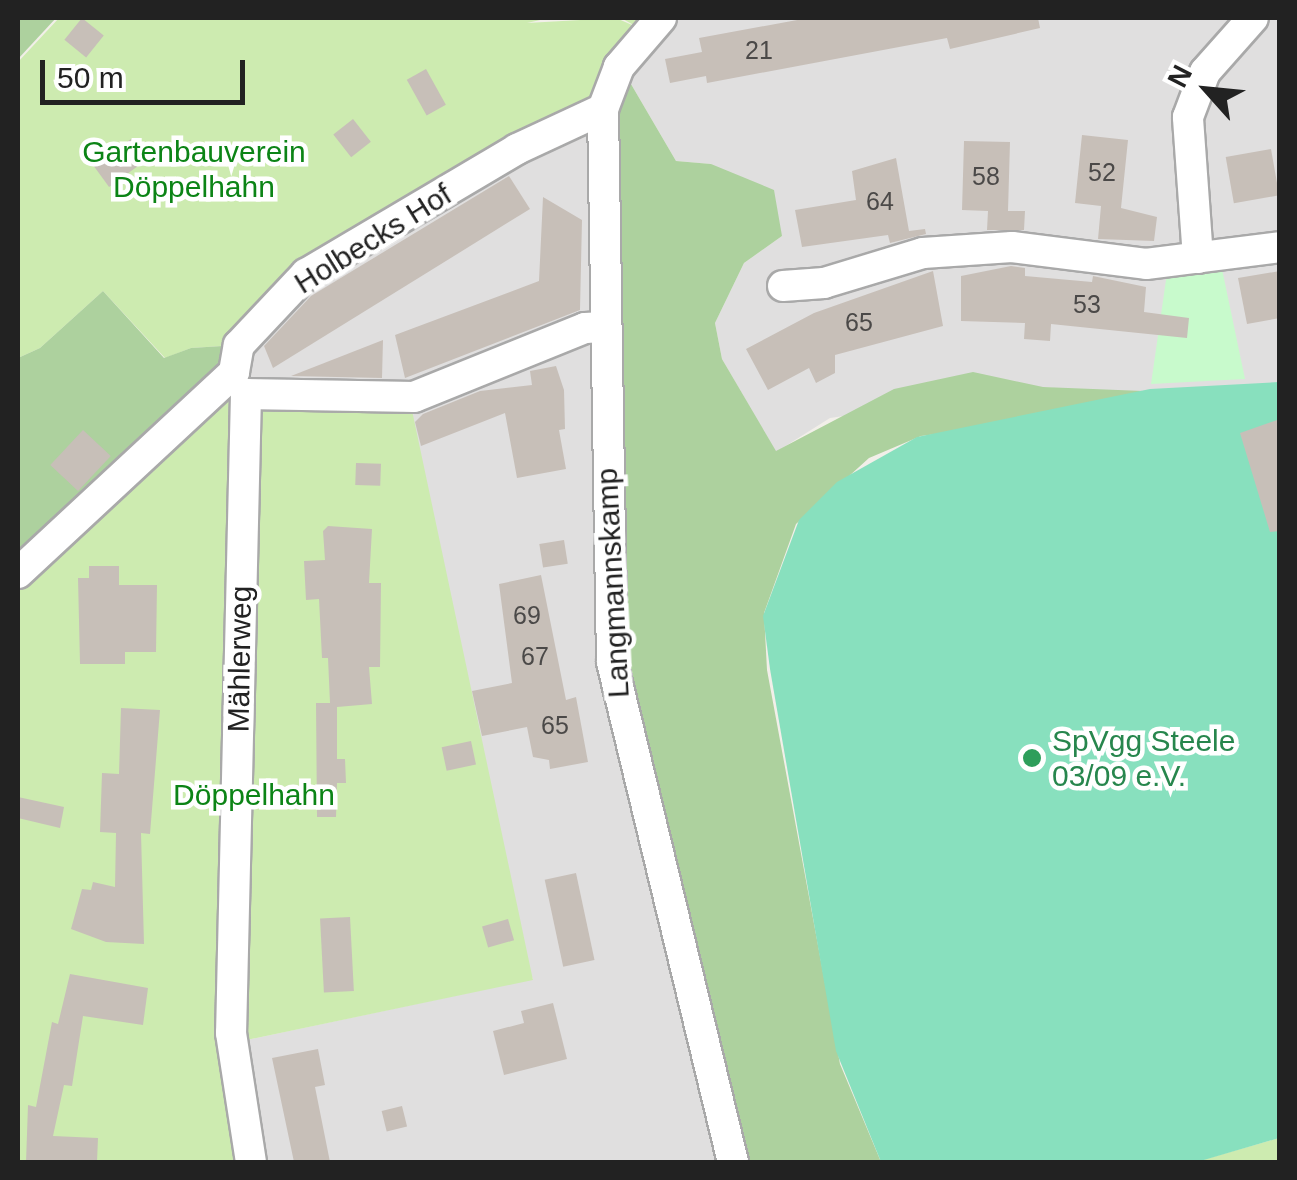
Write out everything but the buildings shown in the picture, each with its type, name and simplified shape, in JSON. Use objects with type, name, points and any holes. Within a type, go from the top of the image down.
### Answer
[{"type":"street","points":[[603,109],[619,67],[662,18]]},
{"type":"street","points":[[1198,258],[1188,117],[1212,62],[1254,18]]},
{"type":"street","name":"Langmannskamp","points":[[603,109],[604,327],[618,703],[733,1162]]},
{"type":"street","name":"Holbecks Hof","points":[[18,573],[240,383],[239,345],[306,274],[517,149],[603,109]]},
{"type":"street","points":[[783,286],[824,283],[923,253],[1012,247],[1146,264],[1280,246]]},
{"type":"street","points":[[240,383],[414,397],[585,328],[604,327]]},
{"type":"street","name":"Mählerweg","points":[[240,383],[231,1033],[252,1162]]},
{"type":"shaded area","points":[[661,18],[1279,18],[1279,383],[1111,393],[1043,387],[830,418],[776,452],[722,359],[715,323],[744,263],[782,236],[711,164],[676,161],[621,67]]},
{"type":"shaded area","points":[[601,111],[731,1162],[255,1162],[233,1043],[533,979],[235,371],[265,313]]},
{"type":"green space","points":[[18,18],[56,18],[18,59]]},
{"type":"green space","name":"Gartenbauverein Döppelhahn","points":[[59,18],[549,18],[527,23],[616,18],[639,28],[621,18],[661,18],[602,109],[306,274],[238,345],[191,348],[165,358],[103,291],[40,348],[18,358],[18,62]]},
{"type":"green space","points":[[621,67],[676,161],[711,164],[774,190],[782,236],[744,263],[715,323],[722,359],[776,451],[894,389],[973,372],[1043,387],[1143,391],[992,427],[921,436],[869,458],[796,524],[764,613],[767,670],[840,1064],[881,1162],[736,1162],[616,701],[603,167]]},
{"type":"green space","points":[[1222,269],[1245,379],[1151,384],[1167,273]]},
{"type":"green space","points":[[103,291],[164,358],[191,348],[238,345],[234,371],[18,571],[18,358],[40,348]]},
{"type":"green space","name":"Döppelhahn","points":[[234,372],[246,394],[410,401],[533,980],[232,1043],[250,1162],[18,1162],[18,574]]},
{"type":"green space","name":"SpVgg Steele 03/09 e.V.","points":[[1279,382],[1279,1138],[1197,1162],[881,1162],[836,1051],[763,616],[799,520],[837,482],[917,437],[1150,389]]},
{"type":"green space","points":[[1279,1138],[1279,1162],[1195,1162]]},
{"type":"place","name":"SpVgg Steele 03/09 e.V.","points":[[1032,758]]}]
